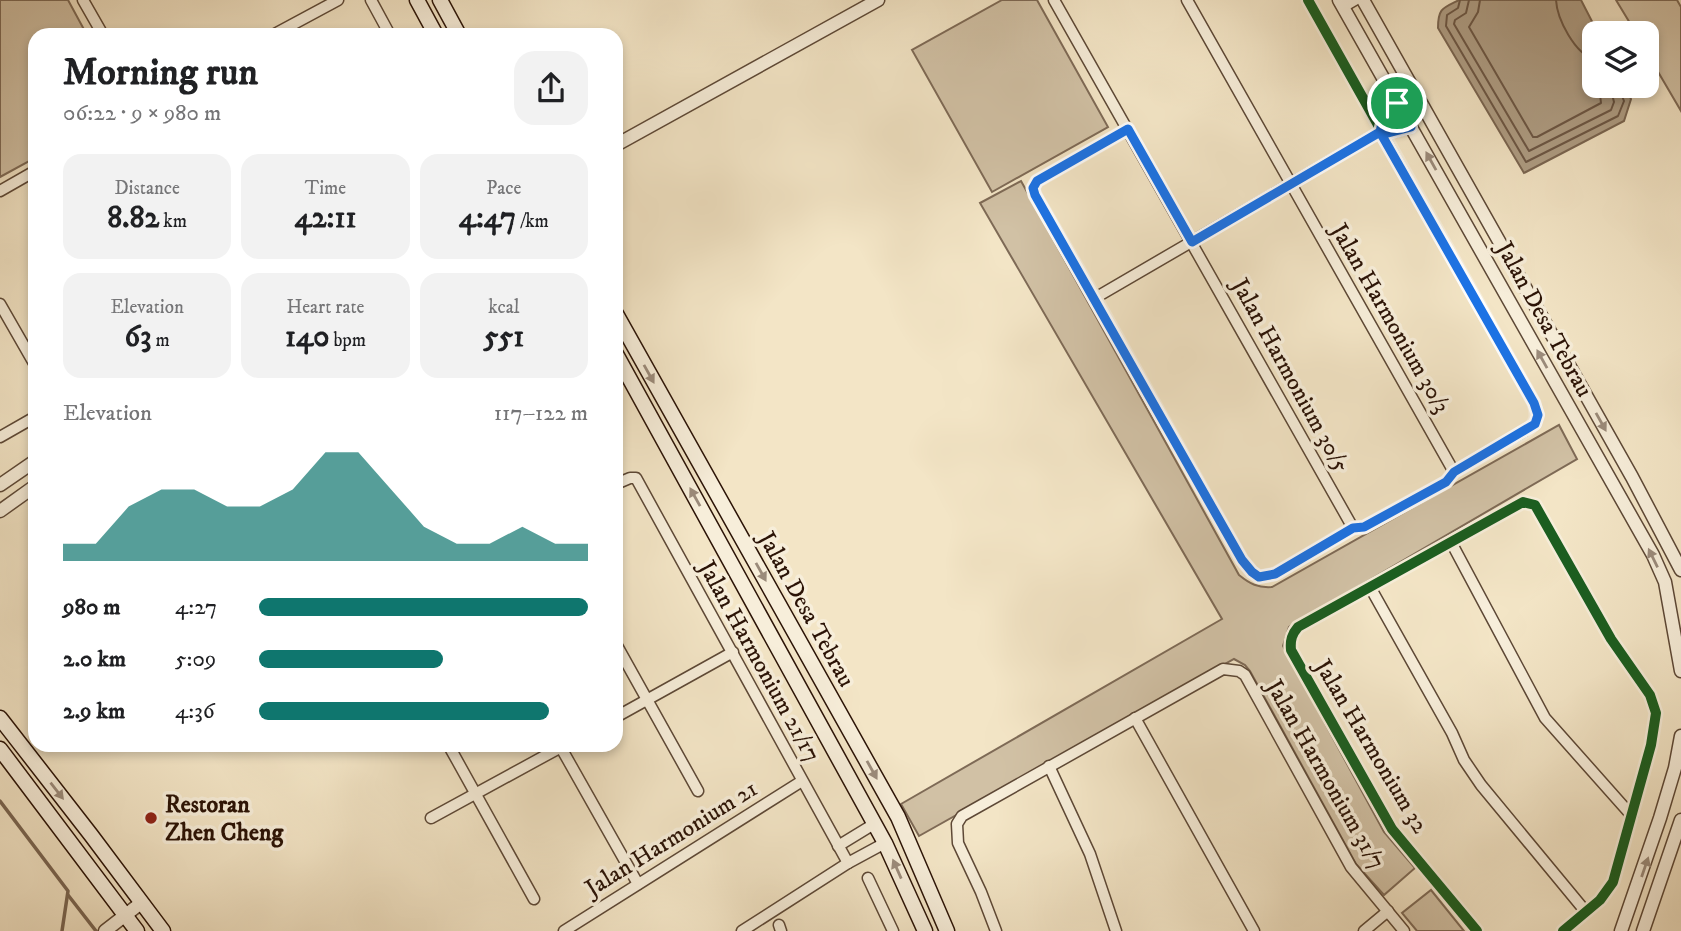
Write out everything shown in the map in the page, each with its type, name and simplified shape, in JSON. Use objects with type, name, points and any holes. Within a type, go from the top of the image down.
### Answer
[{"type":"main road","points":[[416,0],[432,28]]},
{"type":"main road","points":[[440,0],[455,28]]},
{"type":"main road","name":"Jalan Desa Tebrau","points":[[623,326],[898,817],[947,931]]},
{"type":"main road","name":"Jalan Desa Tebrau","points":[[623,367],[885,843],[925,931]]},
{"type":"main road","points":[[0,718],[163,931]]},
{"type":"main road","points":[[0,749],[134,930]]},
{"type":"street","points":[[83,0],[99,28]]},
{"type":"street","points":[[286,28],[338,0]]},
{"type":"street","points":[[371,0],[386,28]]},
{"type":"street","points":[[623,141],[878,0]]},
{"type":"street","name":"Jalan Harmonium 30/5","points":[[1055,0],[1353,528]]},
{"type":"street","name":"Jalan Harmonium 30/3","points":[[1187,0],[1454,472]]},
{"type":"street","points":[[1128,129],[1037,181],[1033,188],[1242,560],[1252,572],[1259,577],[1275,574],[1353,528],[1364,527],[1446,482],[1454,472],[1525,432],[1535,424],[1538,415],[1534,403],[1308,0]]},
{"type":"street","points":[[1341,4],[1355,0]]},
{"type":"street","name":"Jalan Desa Tebrau","points":[[1363,0],[1632,477],[1681,570]]},
{"type":"street","name":"Jalan Desa Tebrau","points":[[1341,4],[1653,555],[1665,582],[1681,671]]},
{"type":"street","points":[[1380,132],[1382,123],[1397,103]]},
{"type":"street","points":[[1095,298],[1380,132],[1388,133],[1411,127]]},
{"type":"street","points":[[0,191],[28,175]]},
{"type":"street","points":[[0,303],[28,353]]},
{"type":"street","points":[[0,437],[28,421]]},
{"type":"street","points":[[0,485],[28,466]]},
{"type":"street","points":[[1614,488],[1632,477]]},
{"type":"street","name":"Jalan Harmonium 21/17","points":[[623,481],[636,478],[848,863]]},
{"type":"street","points":[[0,511],[28,491]]},
{"type":"street","points":[[1563,931],[1600,901],[1613,882],[1653,734],[1656,713],[1650,695],[1611,639],[1535,505],[1523,502],[1370,587],[1480,785],[1586,912]]},
{"type":"street","points":[[1451,542],[1545,718],[1632,816]]},
{"type":"street","name":"Jalan Harmonium 32","points":[[1370,587],[1298,627],[1290,642],[1291,650],[1392,829],[1477,931]]},
{"type":"street","points":[[623,712],[733,652]]},
{"type":"street","points":[[623,656],[698,791]]},
{"type":"street","name":"Jalan Harmonium 31/7","points":[[1135,718],[1223,669],[1239,671],[1245,675],[1351,867],[1404,931]]},
{"type":"street","points":[[996,931],[958,843],[957,824],[962,816],[1135,718],[1254,931]]},
{"type":"street","points":[[1621,931],[1660,818],[1675,768],[1681,736]]},
{"type":"street","points":[[452,752],[534,899]]},
{"type":"street","points":[[431,818],[550,752]]},
{"type":"street","points":[[564,752],[638,884]]},
{"type":"street","points":[[1049,766],[1090,854],[1116,931]]},
{"type":"street","name":"Jalan Harmonium 21","points":[[564,931],[802,780]]},
{"type":"street","points":[[1643,931],[1681,820]]},
{"type":"street","points":[[838,846],[874,824]]},
{"type":"street","points":[[742,931],[848,863],[885,843]]},
{"type":"street","points":[[869,878],[893,931]]},
{"type":"street","points":[[105,931],[141,904]]},
{"type":"street","points":[[1364,931],[1388,911]]},
{"type":"street","points":[[134,930],[151,916]]},
{"type":"shaded area","points":[[0,0],[68,0],[83,28],[28,28],[28,162],[0,177]]},
{"type":"shaded area","points":[[1002,0],[1037,0],[1108,127],[992,192],[912,50]]},
{"type":"shaded area","points":[[1616,0],[1677,0],[1681,7],[1681,111],[1659,73],[1659,21],[1629,21]]},
{"type":"shaded area","points":[[1021,181],[1239,575],[1251,583],[1272,587],[1559,425],[1577,459],[1289,627],[1283,646],[1384,832],[1415,868],[1384,895],[1356,864],[1250,671],[1234,659],[919,836],[901,804],[1222,619],[980,203]]},
{"type":"shaded area","points":[[1431,890],[1464,931],[1417,931],[1402,913]]},
{"type":"water","points":[[1459,0],[1581,0],[1592,21],[1582,21],[1582,98],[1630,98],[1624,121],[1524,173],[1438,28],[1439,16],[1449,5]]},
{"type":"waterway","points":[[0,801],[68,891],[62,931]]},
{"type":"waterway","points":[[68,895],[96,931]]},
{"type":"cycle path","points":[[1128,129],[1037,181],[1033,188],[1242,560],[1252,572],[1259,577],[1275,574],[1353,528],[1364,527],[1446,482],[1454,472],[1525,432],[1536,419],[1534,403],[1308,0]]},
{"type":"cycle path","points":[[1477,931],[1392,829],[1291,650],[1291,643],[1298,627],[1523,502],[1535,505],[1611,639],[1650,695],[1656,713],[1651,745],[1613,882],[1600,900],[1563,931]]},
{"type":"place","name":"Restoran Zhen Cheng","points":[[151,818]]},
{"type":"route","points":[[1397,103],[1382,123],[1380,132],[1192,242],[1128,129],[1037,181],[1033,188],[1242,560],[1259,577],[1275,574],[1353,528],[1364,527],[1446,482],[1454,472],[1525,432],[1535,424],[1538,415],[1534,403],[1380,132],[1388,133],[1411,127],[1397,103]]}]
